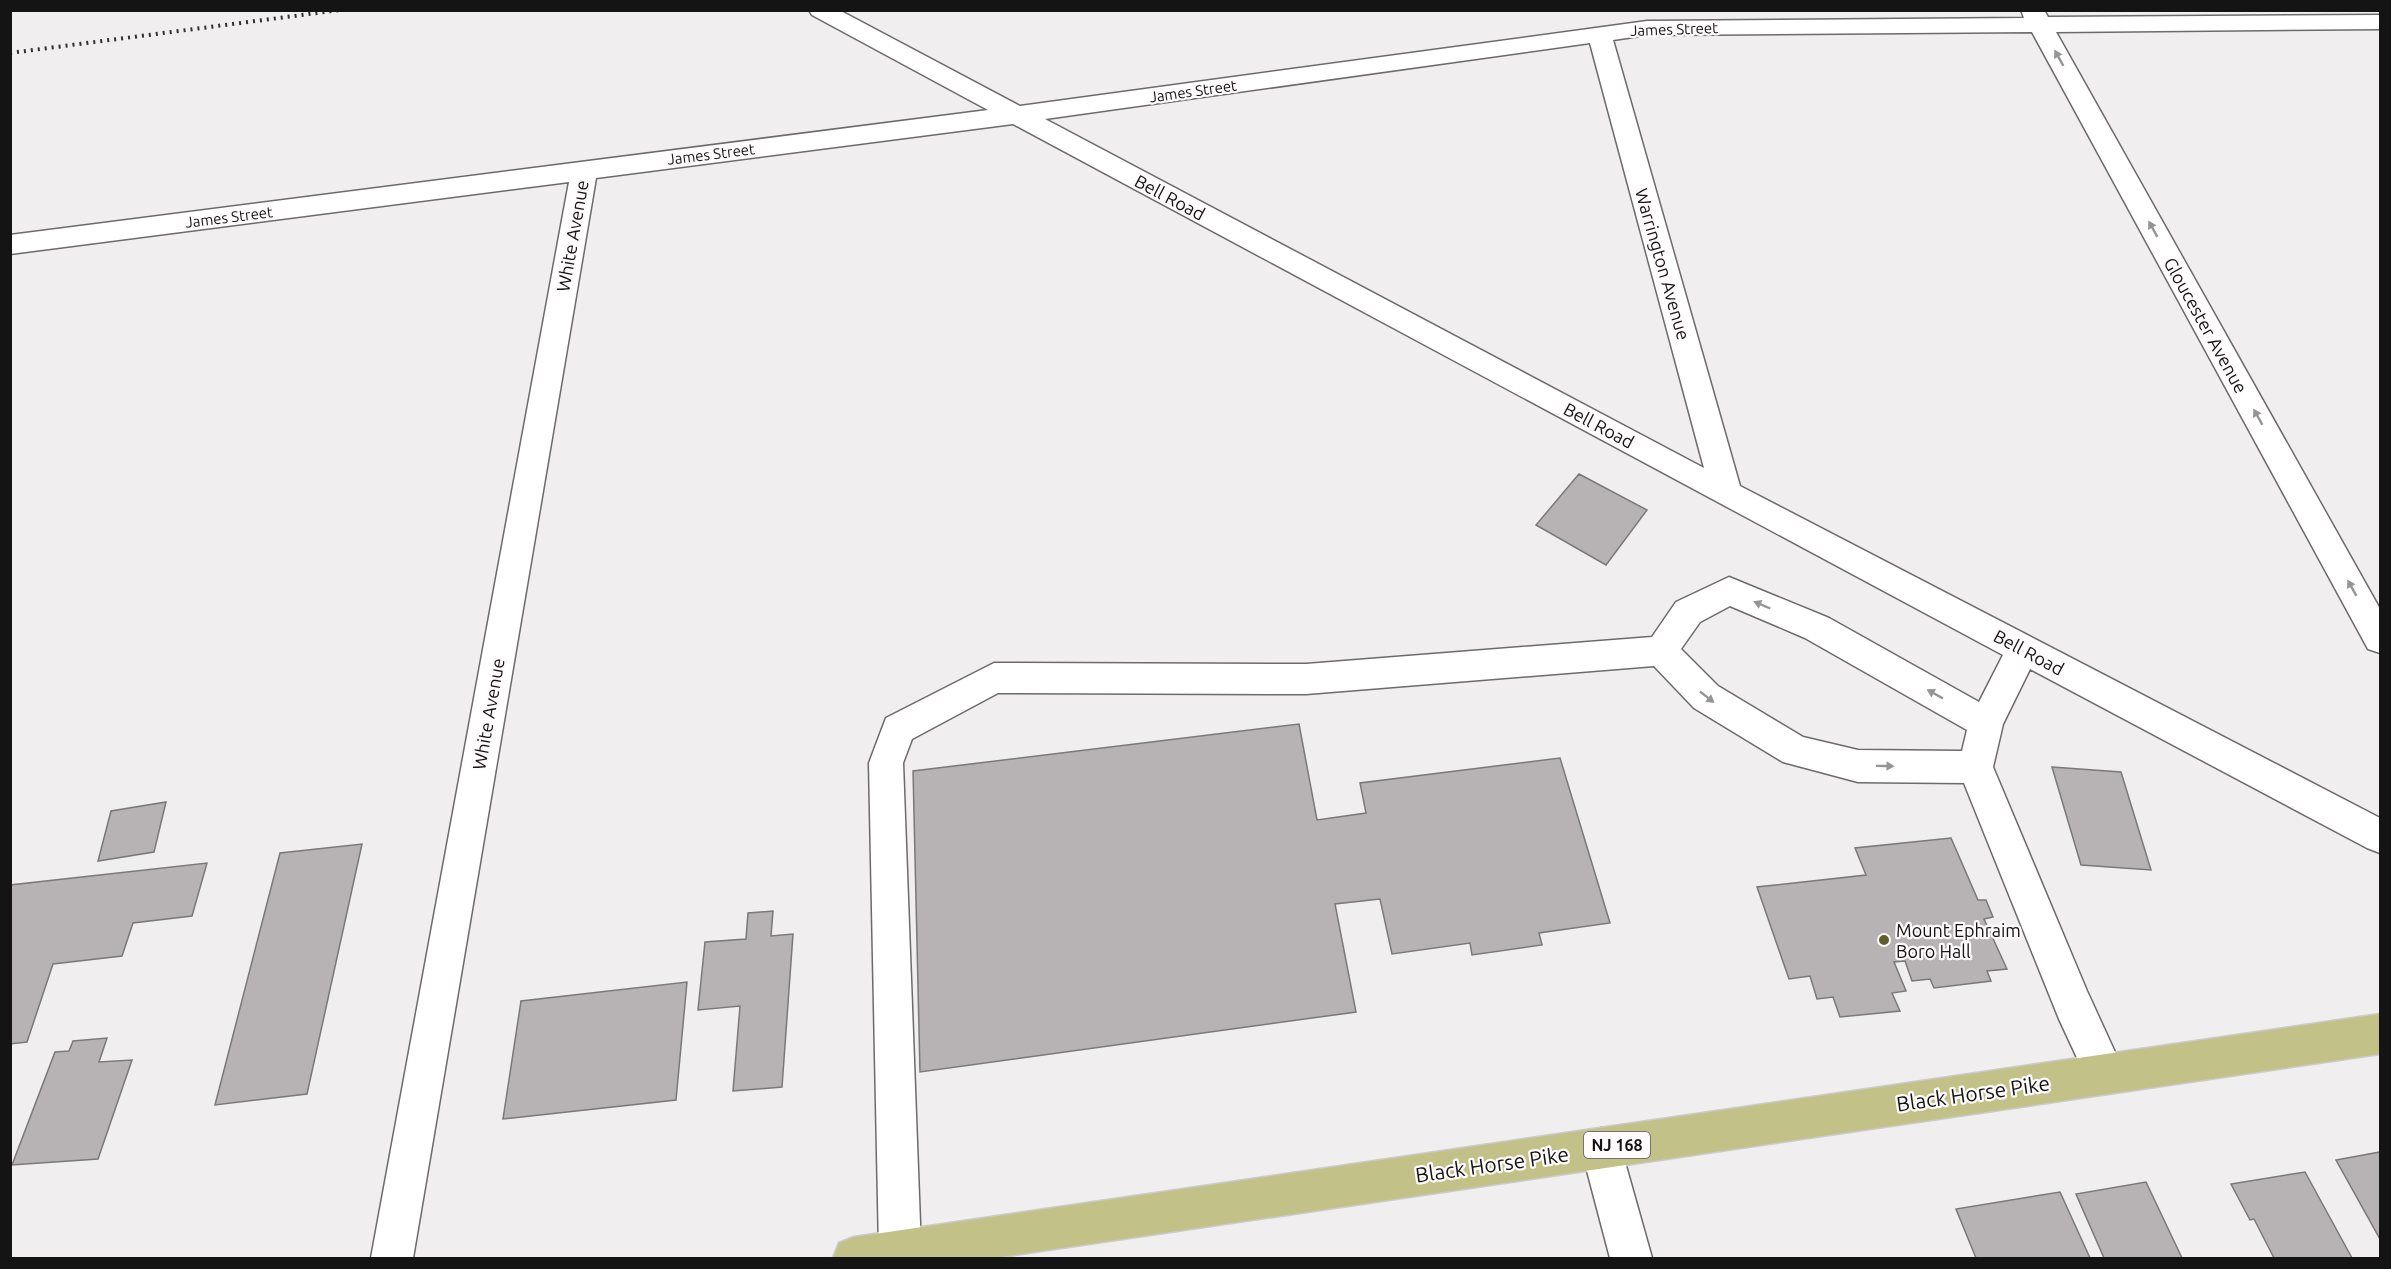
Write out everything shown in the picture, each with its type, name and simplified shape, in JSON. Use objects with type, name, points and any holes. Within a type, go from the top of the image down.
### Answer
[{"type":"main road","name":"Black Horse Pike","points":[[854,1258],[2380,1034]]},
{"type":"street","name":"Bell Road","points":[[820,10],[1727,494],[2380,836]]},
{"type":"street","name":"James Street","points":[[10,245],[1016,115],[1647,28],[2036,18],[2380,22]]},
{"type":"street","name":"Gloucester Avenue","points":[[2036,18],[2380,639]]},
{"type":"street","name":"Warrington Avenue","points":[[1599,34],[1727,494]]},
{"type":"street","name":"White Avenue","points":[[392,1258],[584,170]]},
{"type":"street","points":[[1661,651],[1688,612],[1729,591],[1817,628],[1986,723]]},
{"type":"street","points":[[2023,648],[1986,723],[1975,767],[2073,1005],[2105,1074]]},
{"type":"street","points":[[1661,651],[1706,697],[1795,751],[1858,766],[1975,767]]},
{"type":"street","points":[[900,1250],[886,763],[898,729],[994,678],[1306,679],[1661,651]]},
{"type":"street","points":[[1601,1148],[1631,1258]]},
{"type":"building","points":[[1579,474],[1647,510],[1606,565],[1536,525]]},
{"type":"building","points":[[1299,724],[1317,820],[1366,813],[1360,783],[1560,758],[1610,923],[1539,933],[1542,945],[1472,955],[1470,943],[1392,954],[1380,899],[1335,904],[1356,1012],[920,1072],[913,771]]},
{"type":"building","points":[[2052,767],[2121,772],[2151,870],[2081,865]]},
{"type":"building","points":[[166,802],[154,852],[98,861],[111,811]]},
{"type":"building","name":"Mount Ephraim Boro Hall","points":[[1951,838],[1978,900],[1986,900],[1993,917],[1984,919],[2007,969],[1987,971],[1991,981],[1934,988],[1930,979],[1912,981],[1905,961],[1894,962],[1906,991],[1892,993],[1900,1011],[1840,1017],[1833,997],[1817,999],[1810,976],[1789,979],[1757,887],[1866,875],[1855,848]]},
{"type":"building","points":[[362,844],[307,1094],[215,1105],[280,853]]},
{"type":"building","points":[[207,863],[192,916],[133,923],[122,956],[53,964],[27,1042],[10,1044],[10,885]]},
{"type":"building","points":[[773,911],[771,936],[793,934],[782,1087],[733,1091],[740,1006],[698,1010],[705,942],[746,939],[748,913]]},
{"type":"building","points":[[687,982],[676,1100],[503,1119],[521,1001]]},
{"type":"building","points":[[107,1038],[99,1062],[132,1060],[98,1159],[12,1165],[55,1052],[69,1051],[73,1041]]},
{"type":"building","points":[[2380,1152],[2380,1239],[2336,1160]]},
{"type":"building","points":[[2305,1172],[2352,1258],[2274,1258],[2254,1219],[2250,1220],[2231,1184]]},
{"type":"building","points":[[2146,1182],[2182,1258],[2104,1258],[2076,1194]]},
{"type":"building","points":[[2060,1192],[2090,1258],[1976,1258],[1956,1209]]},
{"type":"railway","points":[[10,53],[340,10]]},
{"type":"place","name":"Mount Ephraim Boro Hall","points":[[1884,940]]}]
